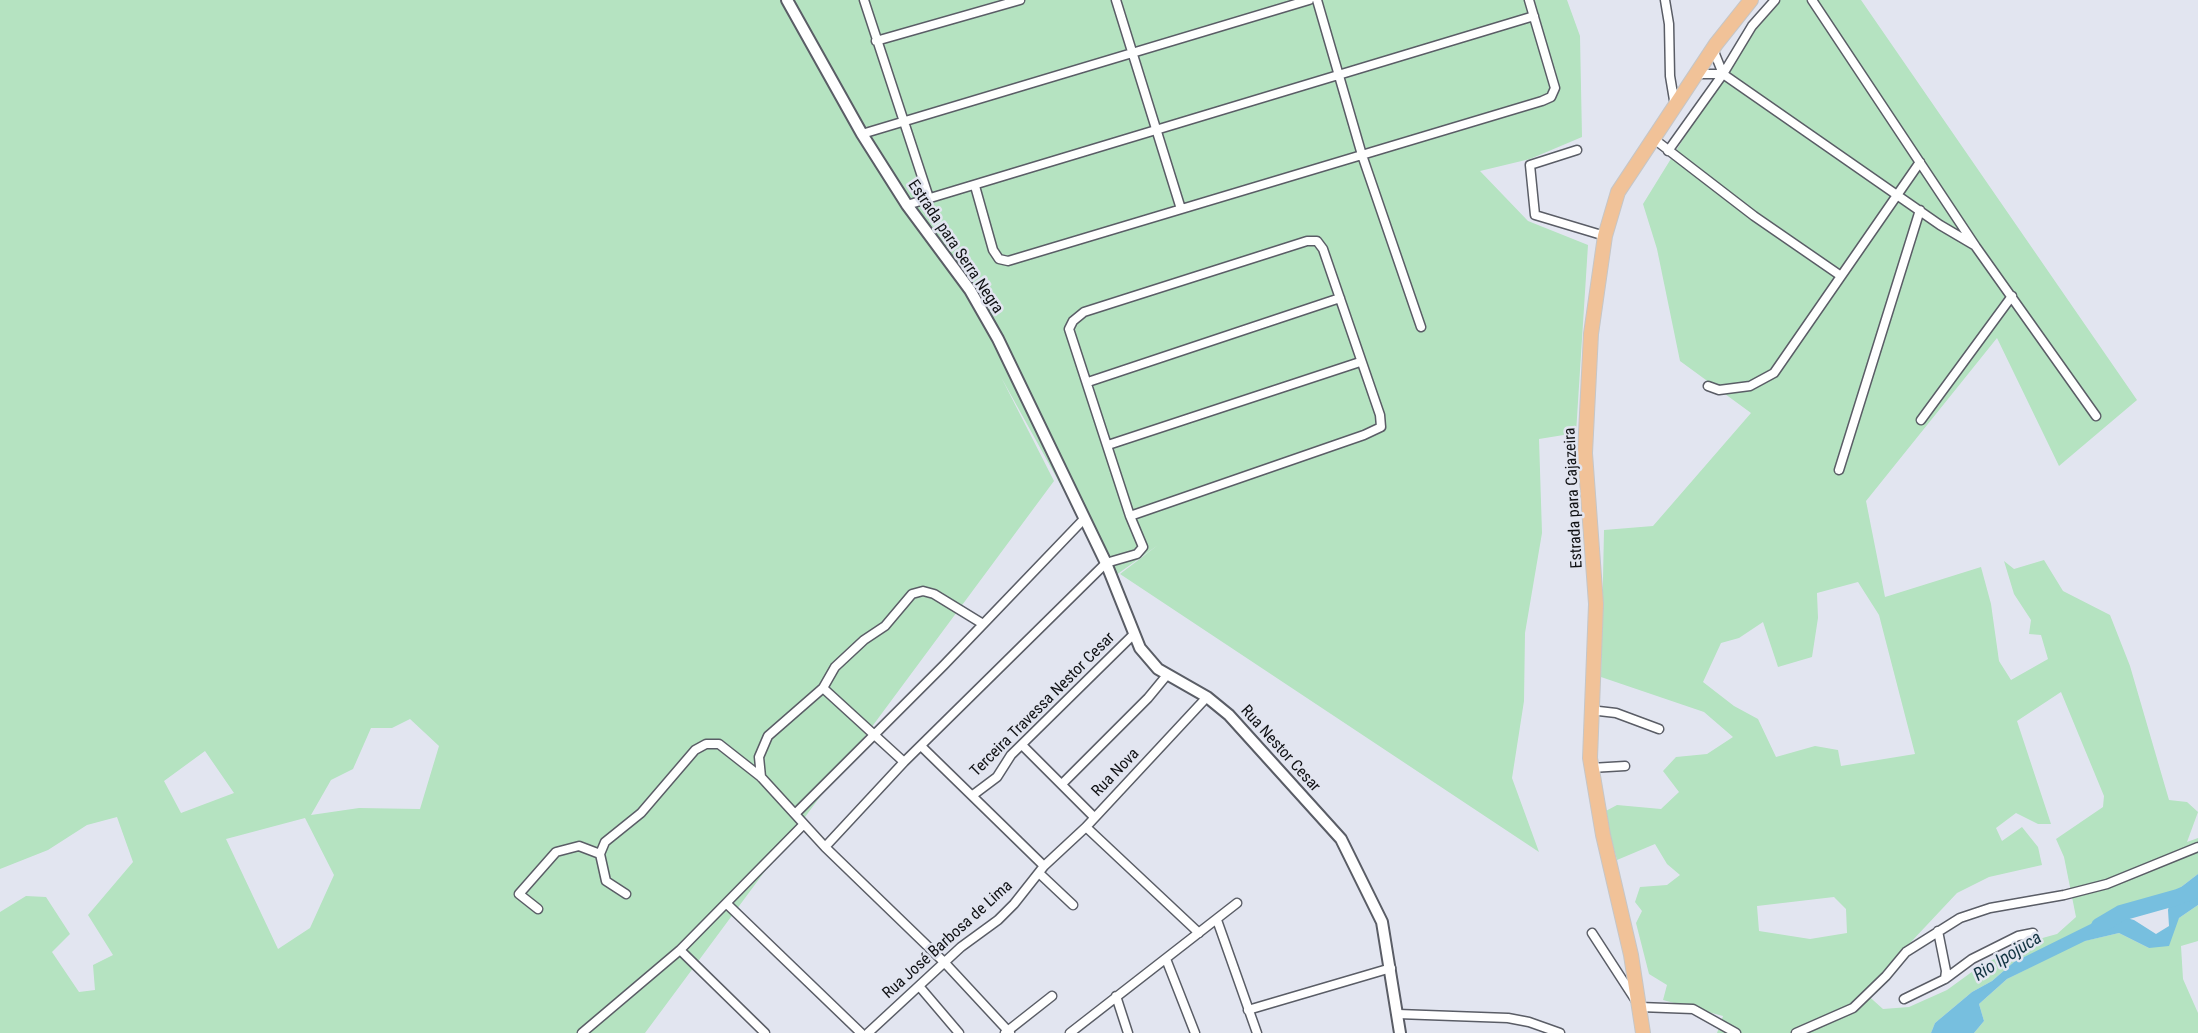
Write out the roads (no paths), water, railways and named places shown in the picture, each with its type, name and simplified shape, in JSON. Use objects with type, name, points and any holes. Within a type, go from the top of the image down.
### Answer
[{"type":"main road","name":"Estrada para Cajazeira","points":[[1643,1033],[1640,1007],[1591,768],[1590,710],[1596,604],[1587,501],[1587,410],[1591,334],[1605,236],[1618,192],[1713,49],[1751,0]]},
{"type":"street","name":"Estrada para Serra Negra","points":[[787,0],[862,134],[907,205],[970,290],[998,339],[1084,519]]},
{"type":"street","points":[[864,0],[929,198]]},
{"type":"street","points":[[876,41],[1020,0]]},
{"type":"street","points":[[1116,0],[1180,209]]},
{"type":"street","points":[[862,134],[1309,0]]},
{"type":"street","points":[[1317,0],[1362,155],[1422,327]]},
{"type":"street","points":[[975,186],[993,250],[1003,261],[1551,97],[1555,88],[1529,0]]},
{"type":"street","points":[[1665,0],[1669,24],[1670,76],[1675,106]]},
{"type":"street","points":[[1668,151],[1723,74],[1752,27],[1775,0]]},
{"type":"street","points":[[1812,0],[1977,247],[2096,417]]},
{"type":"street","points":[[907,205],[1534,16]]},
{"type":"street","points":[[1713,49],[1723,74],[1977,247]]},
{"type":"street","points":[[1697,74],[1723,74]]},
{"type":"street","points":[[1654,139],[1754,216],[1841,276]]},
{"type":"street","points":[[1577,150],[1530,165],[1535,215],[1605,236]]},
{"type":"street","points":[[1708,386],[1719,390],[1750,386],[1774,373],[1920,162]]},
{"type":"street","points":[[1839,470],[1920,210]]},
{"type":"street","points":[[825,847],[904,762],[1106,563],[1137,554],[1143,547],[1130,516],[1070,329],[1073,321],[1084,312],[1313,240],[1321,244],[1380,415],[1381,427],[1376,431],[1130,516]]},
{"type":"street","points":[[1921,420],[2012,296]]},
{"type":"street","points":[[1088,382],[1340,298]]},
{"type":"street","points":[[1108,445],[1360,362]]},
{"type":"street","points":[[796,813],[875,735],[1084,519]]},
{"type":"street","name":"Rua Nestor Cesar","points":[[1084,519],[1106,563],[1134,634],[1147,658],[1167,675],[1208,697],[1251,738],[1341,838],[1382,921],[1400,1033]]},
{"type":"street","points":[[761,777],[759,758],[763,743],[823,688],[835,667],[864,640],[885,626],[906,598],[918,591],[934,594],[983,624]]},
{"type":"street","name":"Terceira Travessa Nestor Cesar","points":[[973,795],[997,777],[1011,755],[1134,634]]},
{"type":"street","points":[[1063,783],[1148,698],[1167,675]]},
{"type":"street","points":[[823,688],[904,762]]},
{"type":"street","name":"Rua Nova","points":[[1041,870],[1086,827],[1208,697]]},
{"type":"street","points":[[1590,710],[1616,713],[1659,729]]},
{"type":"street","points":[[626,894],[606,881],[600,854],[605,842],[641,813],[700,747],[712,743],[719,744],[761,777],[825,847],[945,963],[1007,1032],[1052,996]]},
{"type":"street","points":[[1022,745],[1063,783],[1094,817]]},
{"type":"street","points":[[921,746],[973,795],[1073,906]]},
{"type":"street","points":[[1591,768],[1625,766]]},
{"type":"street","points":[[582,1033],[680,950],[804,824]]},
{"type":"street","points":[[1086,827],[1199,933]]},
{"type":"street","points":[[538,909],[519,894],[556,852],[579,846],[600,854]]},
{"type":"street","points":[[1796,1033],[1853,1008],[1886,976],[1906,952],[1960,918],[1990,908],[2064,895],[2107,884],[2198,847]]},
{"type":"street","name":"Rua José Barbosa de Lima","points":[[868,1033],[961,947],[998,920],[1041,870]]},
{"type":"street","points":[[1070,1033],[1237,903]]},
{"type":"street","points":[[727,904],[861,1033]]},
{"type":"street","points":[[1217,920],[1257,1033]]},
{"type":"street","points":[[1938,931],[1946,971],[1945,979]]},
{"type":"street","points":[[1592,933],[1640,1007],[1693,1009],[1736,1033]]},
{"type":"street","points":[[1904,999],[1945,979],[1972,959],[2018,936],[2033,933]]},
{"type":"street","points":[[680,950],[762,1030],[752,1033]]},
{"type":"street","points":[[1166,959],[1195,1033]]},
{"type":"street","points":[[1248,1010],[1391,968]]},
{"type":"street","points":[[919,986],[957,1032]]},
{"type":"street","points":[[1116,996],[1128,1033]]},
{"type":"street","points":[[1398,1014],[1508,1018],[1529,1022],[1560,1033]]},
{"type":"water","points":[[2198,874],[2198,905],[2179,918],[2169,946],[2149,948],[2119,933],[2085,941],[2007,979],[1979,1004],[1984,1021],[1974,1033],[1931,1033],[1935,1023],[1972,992],[1992,981],[2014,962],[2111,914],[2134,920],[2156,934],[2169,926],[2168,910],[2172,894]]},
{"type":"waterway","name":"Rio Ipojuca","points":[[2099,926],[2121,913],[2198,889]]}]
